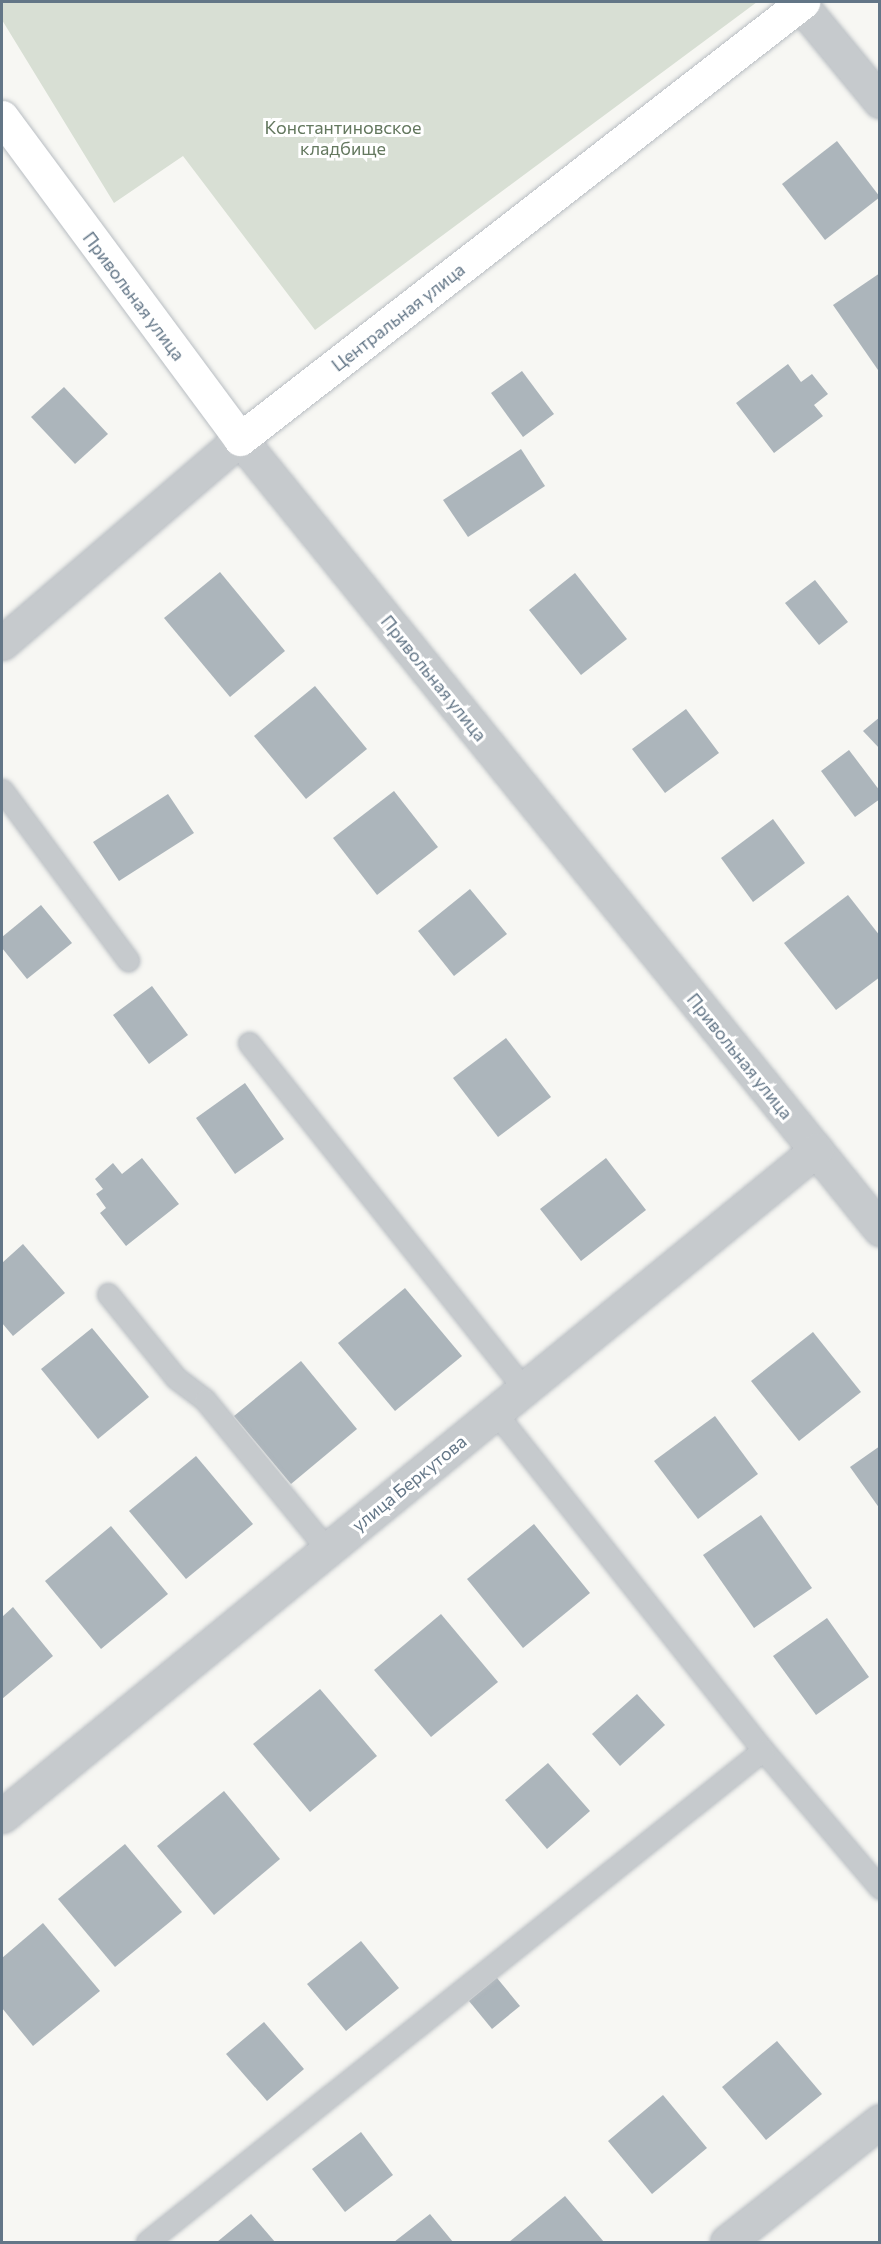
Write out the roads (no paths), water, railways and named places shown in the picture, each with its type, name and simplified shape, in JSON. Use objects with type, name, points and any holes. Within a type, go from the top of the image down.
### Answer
[{"type":"street","points":[[802,3],[879,101]]},
{"type":"street","name":"Центральная улица","points":[[2,644],[240,439],[802,3]]},
{"type":"street","name":"Привольная улица","points":[[2,117],[240,439],[879,1229]]},
{"type":"street","name":"улица Беркутова","points":[[2,1815],[816,1150]]},
{"type":"street","points":[[727,2242],[879,2121]]},
{"type":"lane","points":[[2,790],[128,960]]},
{"type":"lane","points":[[249,1043],[524,1389]]},
{"type":"lane","points":[[108,1294],[176,1378],[205,1400],[327,1549]]},
{"type":"lane","points":[[495,1412],[763,1750],[879,1888]]},
{"type":"lane","points":[[147,2242],[763,1750]]},
{"type":"park label","name":"Константиновское кладбище","points":[[343,138]]}]
